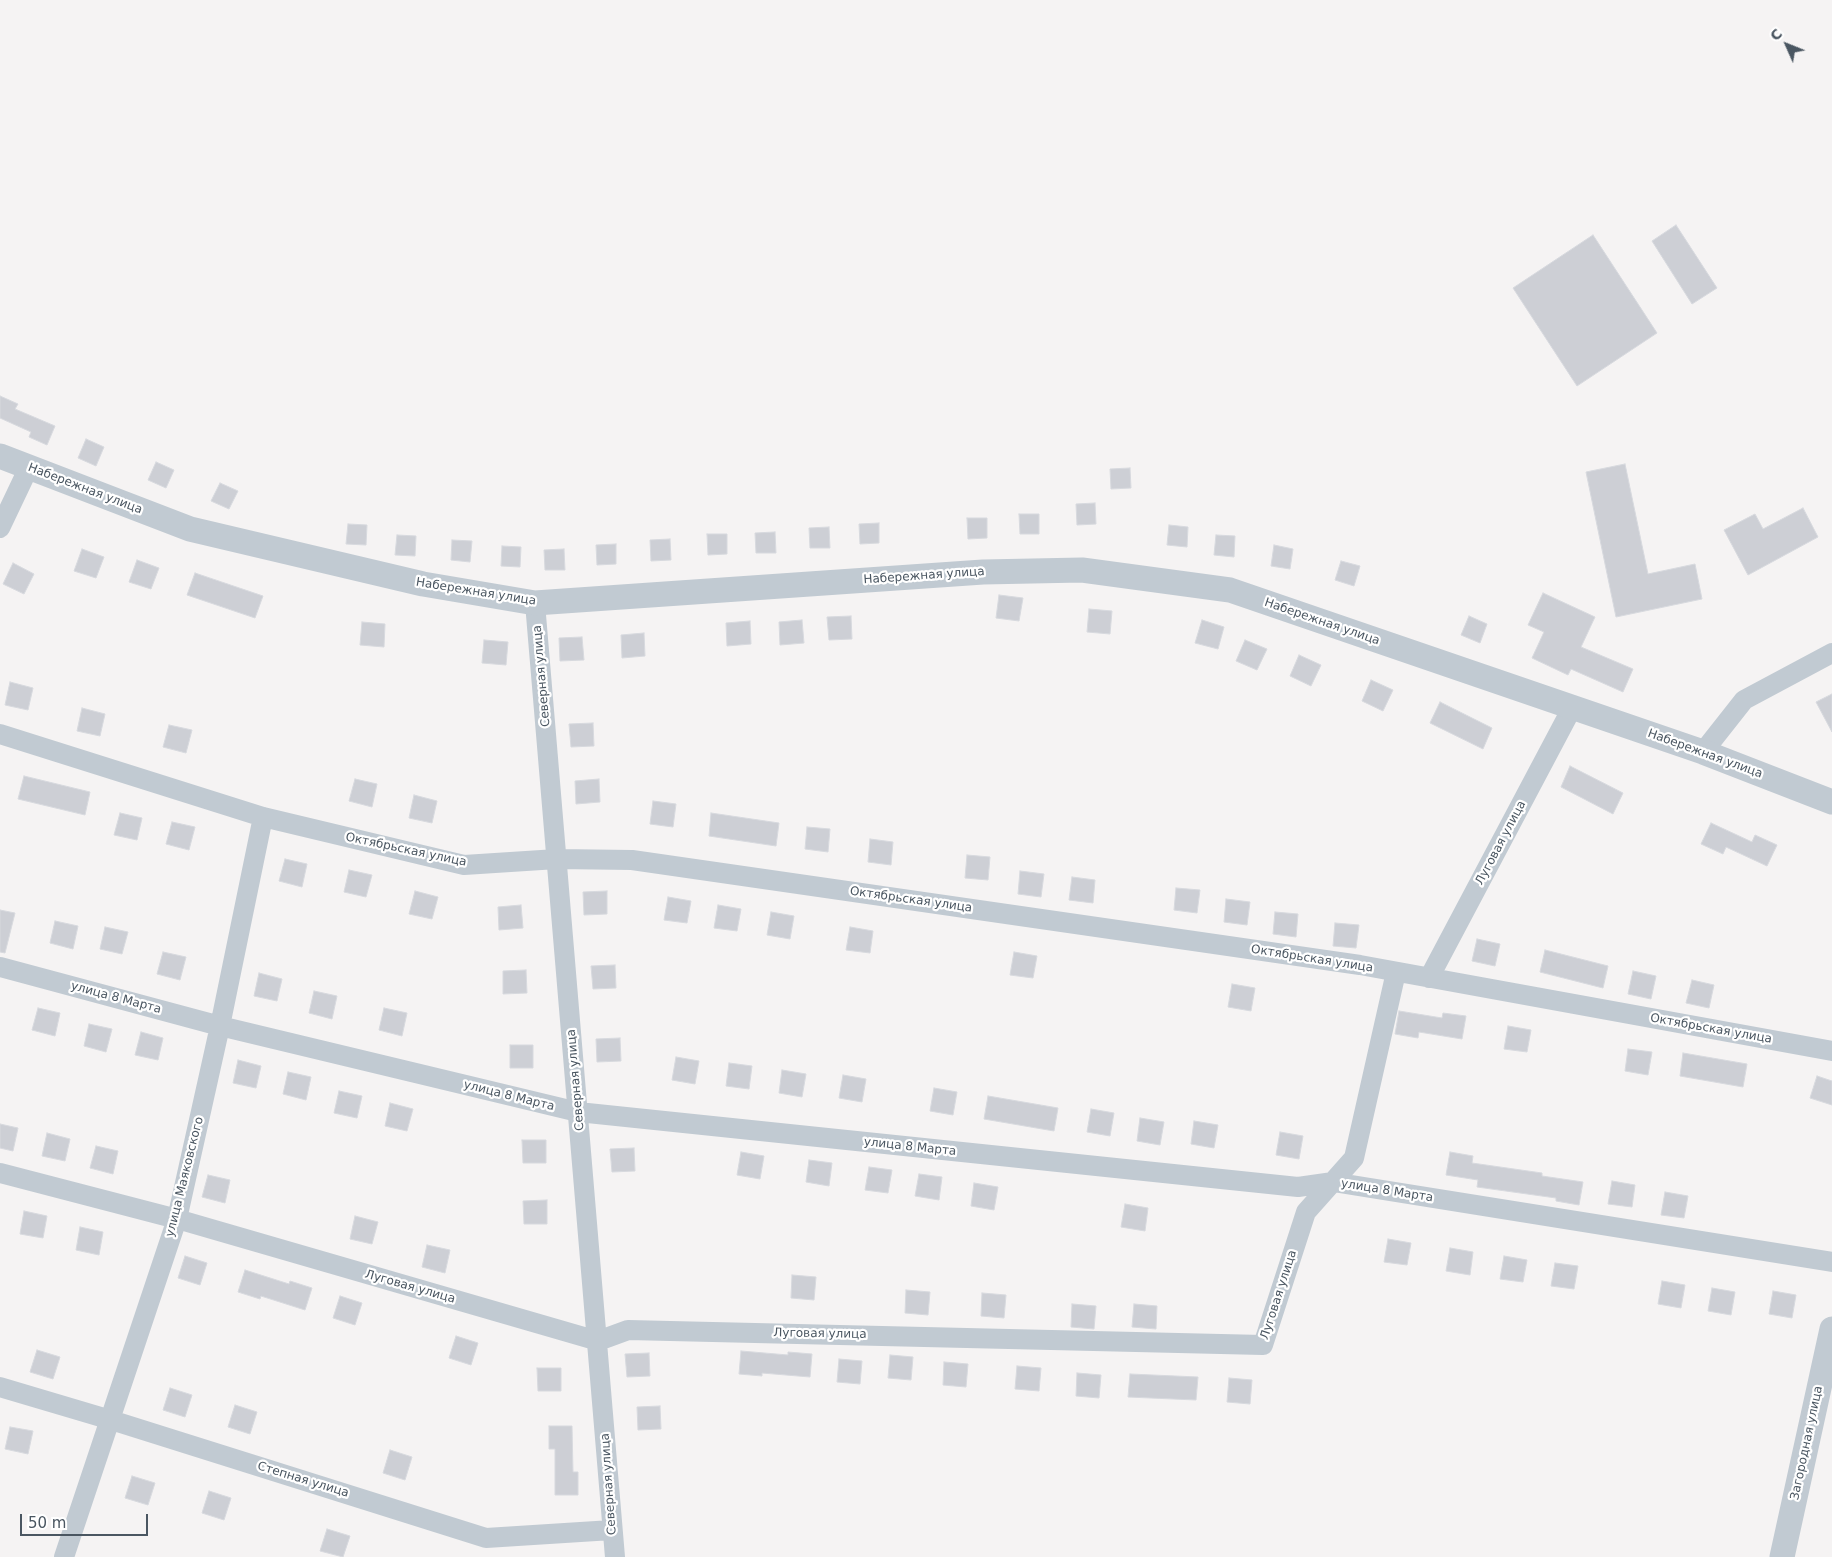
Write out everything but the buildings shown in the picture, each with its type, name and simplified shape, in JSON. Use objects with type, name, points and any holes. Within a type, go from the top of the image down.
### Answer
[{"type":"street","name":"Набережная улица","points":[[0,456],[190,529],[423,584],[535,603],[983,572],[1082,570],[1230,590],[1703,752],[1832,802]]},
{"type":"street","points":[[0,528],[29,467]]},
{"type":"street","name":"Северная улица","points":[[535,603],[615,1557]]},
{"type":"street","points":[[1703,752],[1744,700],[1832,653]]},
{"type":"street","name":"Луговая улица","points":[[1429,978],[1572,708]]},
{"type":"street","name":"Октябрьская улица","points":[[0,734],[263,817],[464,865],[557,860],[632,860],[1351,964],[1832,1051]]},
{"type":"street","name":"улица Маяковского","points":[[64,1557],[177,1219],[220,1026],[263,817]]},
{"type":"street","name":"улица 8 Марта","points":[[0,967],[220,1026],[578,1112],[1298,1187],[1333,1182],[1832,1262]]},
{"type":"street","name":"Луговая улица","points":[[0,1173],[177,1219],[598,1341],[628,1330],[1263,1345],[1306,1212],[1354,1158],[1396,972]]},
{"type":"street","name":"Загородная улица","points":[[1782,1557],[1832,1329]]},
{"type":"street","name":"Степная улица","points":[[0,1387],[486,1538],[612,1530]]}]
